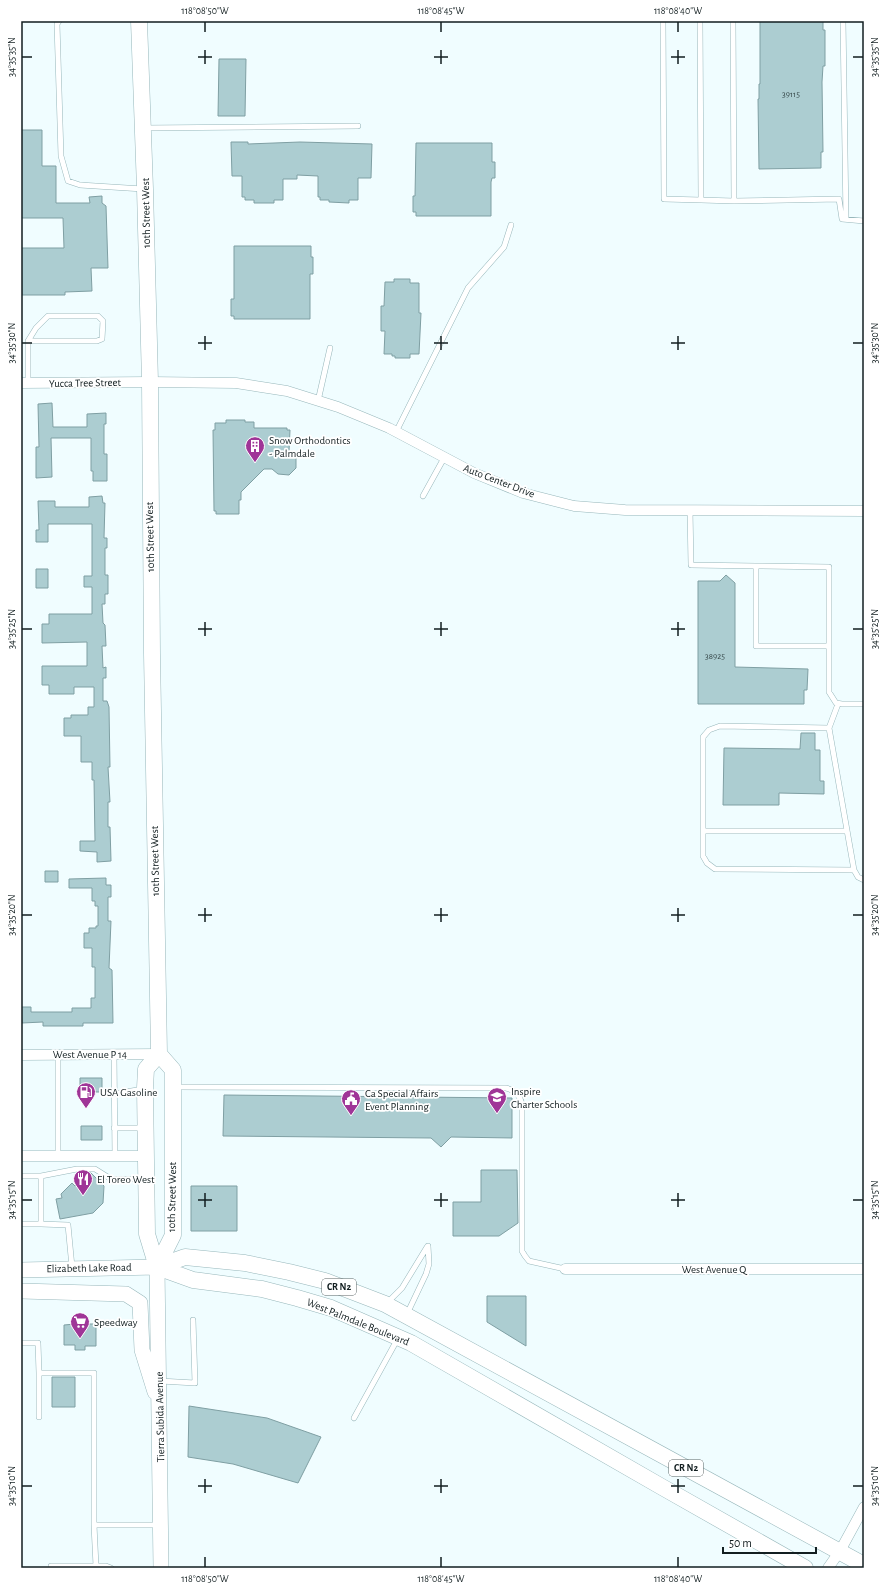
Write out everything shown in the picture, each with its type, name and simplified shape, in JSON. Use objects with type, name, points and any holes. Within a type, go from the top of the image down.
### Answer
[{"type":"main road","name":"10th Street West","points":[[139,21],[150,382],[152,662],[159,1054],[173,1070],[173,1235],[157,1267]]},
{"type":"main road","points":[[157,1267],[148,1234],[145,1088],[146,1069],[159,1054]]},
{"type":"main road","name":"CR N2","points":[[157,1267],[185,1257],[245,1264],[289,1272],[325,1281],[385,1304],[864,1565]]},
{"type":"main road","name":"Elizabeth Lake Road","points":[[21,1270],[157,1267]]},
{"type":"main road","name":"West Palmdale Boulevard","points":[[157,1267],[193,1280],[262,1289],[331,1308],[411,1342],[805,1568]]},
{"type":"main road","name":"Tierra Subida Avenue","points":[[157,1267],[161,1568]]},
{"type":"main road","points":[[21,1291],[126,1294],[140,1303],[142,1350],[160,1408]]},
{"type":"main road","points":[[398,1337],[406,1315]]},
{"type":"street","name":"Yucca Tree Street","points":[[25,383],[150,382]]},
{"type":"street","name":"Auto Center Drive","points":[[150,382],[236,383],[287,390],[338,407],[396,432],[474,474],[523,493],[574,506],[625,510],[864,510]]},
{"type":"street","name":"West Avenue P 14","points":[[21,1055],[159,1054]]},
{"type":"street","points":[[21,1156],[147,1156]]},
{"type":"street","name":"West Avenue Q","points":[[565,1269],[864,1269]]},
{"type":"street","points":[[828,1568],[840,1551],[864,1507]]},
{"type":"lane","points":[[59,21],[57,24],[61,156],[68,180],[80,185],[145,189]]},
{"type":"lane","points":[[663,21],[664,199],[734,201],[839,199],[842,219],[864,220]]},
{"type":"lane","points":[[700,21],[701,200]]},
{"type":"lane","points":[[733,21],[734,201]]},
{"type":"lane","points":[[843,21],[846,219]]},
{"type":"lane","points":[[143,128],[358,126]]},
{"type":"lane","points":[[396,432],[468,288],[504,247],[511,225]]},
{"type":"lane","points":[[25,383],[28,341],[36,328],[48,316],[98,316],[102,321],[102,339],[97,341],[28,341]]},
{"type":"lane","points":[[318,401],[330,348]]},
{"type":"lane","points":[[424,496],[444,458]]},
{"type":"lane","points":[[690,510],[692,565],[829,567],[829,692],[838,704]]},
{"type":"lane","points":[[756,566],[756,646],[829,646]]},
{"type":"lane","points":[[838,704],[864,704]]},
{"type":"lane","points":[[838,704],[829,728],[854,870],[858,877],[864,880]]},
{"type":"lane","points":[[829,728],[720,726],[709,730],[703,737],[703,856],[707,863],[715,869],[854,870]]},
{"type":"lane","points":[[703,831],[847,831]]},
{"type":"lane","points":[[58,1055],[58,1156]]},
{"type":"lane","points":[[114,1055],[115,1157]]},
{"type":"lane","points":[[172,1087],[498,1088],[512,1090],[520,1097],[522,1104],[522,1251],[529,1261],[565,1269]]},
{"type":"lane","points":[[114,1094],[145,1088]]},
{"type":"lane","points":[[114,1128],[146,1128]]},
{"type":"lane","points":[[21,1176],[41,1176],[77,1169],[95,1169],[111,1179],[147,1179]]},
{"type":"lane","points":[[41,1176],[41,1224]]},
{"type":"lane","points":[[21,1224],[68,1225],[72,1269]]},
{"type":"lane","points":[[385,1304],[402,1288],[428,1246],[429,1264],[426,1274],[406,1315]]},
{"type":"lane","points":[[159,1381],[195,1384],[193,1320]]},
{"type":"lane","points":[[354,1418],[398,1337]]},
{"type":"lane","points":[[21,1343],[38,1343],[39,1418]]},
{"type":"lane","points":[[38,1373],[94,1373],[94,1525],[96,1566]]},
{"type":"lane","points":[[94,1525],[161,1525]]},
{"type":"lane","points":[[51,1568],[51,1566],[106,1566],[111,1568]]},
{"type":"building","points":[[760,21],[823,21],[823,30],[825,30],[825,66],[823,66],[822,82],[823,152],[821,152],[821,168],[759,169],[758,99],[760,84]]},
{"type":"building","points":[[219,59],[246,59],[245,116],[218,116]]},
{"type":"building","points":[[21,130],[42,130],[42,166],[56,166],[56,203],[90,203],[89,197],[102,196],[102,203],[106,206],[108,268],[91,268],[92,291],[65,292],[65,295],[22,295],[21,248],[64,248],[63,218],[21,218]]},
{"type":"building","points":[[231,142],[248,142],[248,144],[300,142],[372,144],[371,178],[358,178],[358,200],[349,200],[349,203],[320,200],[320,197],[318,197],[318,176],[297,175],[297,179],[283,179],[283,200],[274,200],[274,203],[254,203],[254,200],[245,200],[245,197],[242,197],[242,176],[232,176]]},
{"type":"building","points":[[416,143],[492,143],[492,162],[495,162],[495,178],[492,178],[491,182],[491,216],[416,216],[416,212],[413,212],[413,196],[415,196]]},
{"type":"building","points":[[234,246],[311,246],[311,257],[313,257],[313,274],[310,274],[310,319],[234,319],[234,316],[231,316],[231,299],[234,299]]},
{"type":"building","points":[[394,279],[410,279],[410,283],[419,283],[419,313],[421,313],[419,354],[410,354],[410,358],[395,358],[392,354],[384,354],[385,331],[381,331],[381,306],[384,306],[385,282],[394,282]]},
{"type":"building","points":[[52,403],[53,427],[87,427],[87,414],[106,413],[106,424],[104,424],[104,454],[107,454],[107,481],[93,481],[93,471],[91,471],[91,438],[51,438],[52,477],[36,478],[36,447],[39,447],[38,404]]},
{"type":"building","name":"Snow Orthodontics - Palmdale","points":[[226,420],[245,420],[245,422],[254,422],[254,428],[287,428],[287,430],[290,430],[289,451],[296,458],[296,468],[289,475],[278,474],[272,469],[264,469],[241,492],[241,500],[239,500],[239,514],[216,514],[216,511],[214,511],[213,430],[215,430],[215,423],[226,423]]},
{"type":"building","points":[[102,496],[103,503],[105,503],[104,538],[107,538],[107,548],[105,548],[105,575],[108,575],[108,594],[105,594],[105,604],[102,604],[106,646],[102,646],[103,668],[106,667],[106,678],[103,678],[103,701],[107,701],[109,707],[110,767],[108,767],[110,802],[108,802],[108,827],[110,827],[111,861],[97,862],[97,852],[80,851],[80,841],[95,841],[94,780],[92,780],[92,762],[81,762],[81,736],[64,736],[64,718],[71,718],[71,715],[88,715],[88,707],[94,707],[94,687],[74,687],[74,694],[49,694],[49,685],[42,685],[42,666],[87,666],[87,642],[42,643],[42,624],[49,624],[49,614],[92,614],[92,587],[84,587],[84,576],[92,576],[92,524],[48,524],[48,542],[36,542],[36,530],[39,530],[38,501],[55,501],[55,507],[89,507],[89,497]]},
{"type":"building","points":[[36,569],[48,569],[48,588],[36,588]]},
{"type":"building","points":[[726,575],[735,583],[735,667],[808,669],[807,690],[804,690],[804,704],[698,704],[698,581],[720,581]]},
{"type":"building","points":[[801,733],[815,733],[815,750],[820,750],[820,781],[824,781],[824,794],[779,793],[779,805],[723,805],[724,748],[800,749]]},
{"type":"building","points":[[45,871],[58,871],[58,882],[45,882]]},
{"type":"building","points":[[106,878],[106,885],[111,885],[111,897],[108,897],[108,921],[111,921],[109,968],[112,970],[113,1023],[83,1023],[83,1026],[43,1026],[43,1022],[22,1023],[21,1007],[31,1007],[31,1012],[72,1012],[72,1008],[91,1008],[91,998],[95,998],[95,967],[92,967],[92,948],[84,948],[84,933],[89,933],[89,928],[96,928],[96,926],[98,926],[98,906],[95,906],[95,901],[92,901],[92,888],[69,888],[69,879]]},
{"type":"building","points":[[80,1078],[102,1078],[102,1092],[80,1092]]},
{"type":"building","points":[[224,1095],[512,1098],[512,1138],[451,1137],[441,1147],[431,1138],[223,1136]]},
{"type":"building","points":[[81,1126],[102,1126],[102,1140],[81,1140]]},
{"type":"building","points":[[481,1170],[517,1170],[518,1223],[499,1236],[453,1236],[453,1202],[481,1202]]},
{"type":"building","name":"El Toreo West","points":[[84,1173],[91,1173],[104,1186],[103,1203],[93,1213],[60,1219],[56,1199],[62,1198],[61,1194],[72,1183],[75,1186]]},
{"type":"building","points":[[191,1186],[237,1186],[237,1231],[191,1231]]},
{"type":"building","points":[[487,1296],[526,1296],[526,1346],[487,1322]]},
{"type":"building","points":[[96,1324],[96,1346],[85,1346],[85,1350],[75,1350],[75,1345],[64,1345],[64,1325]]},
{"type":"building","points":[[52,1377],[75,1377],[75,1407],[52,1407]]},
{"type":"building","points":[[189,1406],[267,1418],[321,1437],[298,1483],[233,1464],[188,1457]]},
{"type":"place","name":"Snow Orthodontics - Palmdale","points":[[255,463]]},
{"type":"place","name":"USA Gasoline","points":[[86,1109]]},
{"type":"place","name":"Inspire Charter Schools","points":[[497,1114]]},
{"type":"place","name":"Ca Special Affairs Event Planning","points":[[351,1116]]},
{"type":"place","name":"El Toreo West","points":[[83,1196]]},
{"type":"place","name":"Speedway","points":[[80,1339]]}]
